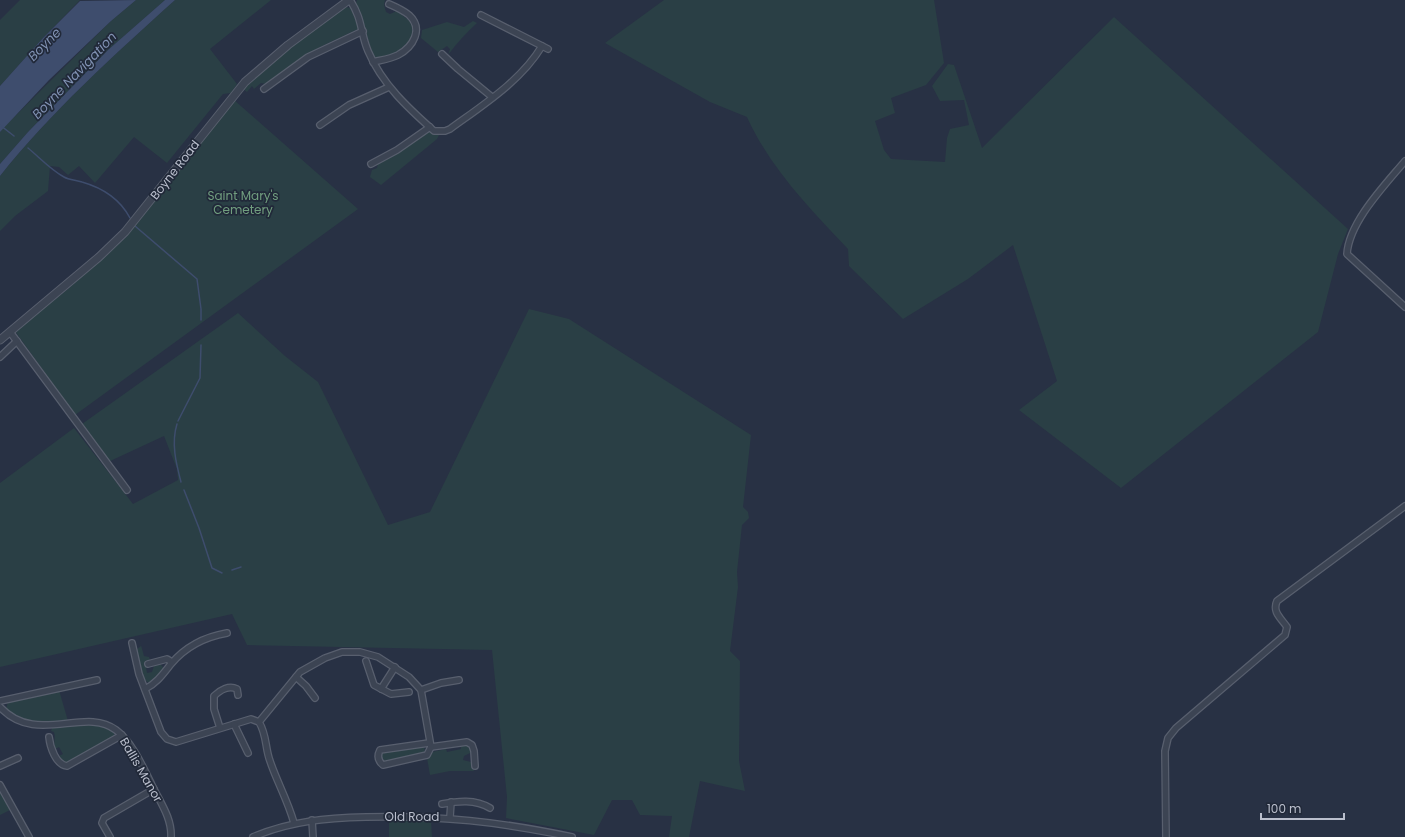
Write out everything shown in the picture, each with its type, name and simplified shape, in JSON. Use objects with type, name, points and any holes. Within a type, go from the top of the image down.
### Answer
[{"type":"street","points":[[350,0],[360,16],[368,50],[373,62],[389,87],[434,131],[444,131],[492,97],[528,66],[542,46]]},
{"type":"street","name":"Boyne Road","points":[[0,340],[99,257],[125,232],[245,82],[284,48],[350,0]]},
{"type":"street","points":[[373,62],[396,56],[408,48],[416,37],[415,26],[409,15],[389,4]]},
{"type":"street","points":[[481,15],[548,49]]},
{"type":"street","points":[[264,89],[308,56],[363,31]]},
{"type":"street","points":[[442,54],[492,97]]},
{"type":"street","points":[[320,125],[349,105],[389,87]]},
{"type":"street","points":[[371,164],[397,150],[430,127]]},
{"type":"street","points":[[1405,161],[1372,202],[1357,226],[1348,246],[1347,254],[1405,307]]},
{"type":"street","points":[[10,332],[127,490]]},
{"type":"street","points":[[0,357],[17,341]]},
{"type":"street","points":[[1166,837],[1165,751],[1168,738],[1176,728],[1285,636],[1286,627],[1276,612],[1275,605],[1277,601],[1405,506]]},
{"type":"street","points":[[145,689],[157,681],[180,654],[197,641],[227,633]]},
{"type":"street","points":[[132,642],[139,674],[160,732],[167,739],[176,742],[251,719],[259,722],[265,733],[270,760],[283,790],[294,823]]},
{"type":"street","points":[[259,722],[300,672],[325,658],[342,652],[360,652],[378,657],[395,667],[410,677],[421,690],[430,745],[427,754],[417,758],[383,765],[379,762],[378,756],[380,750],[430,745],[467,742],[472,745],[475,766]]},
{"type":"street","points":[[148,664],[167,659],[172,662]]},
{"type":"street","points":[[366,661],[374,685],[391,694],[409,692]]},
{"type":"street","points":[[381,689],[395,667]]},
{"type":"street","points":[[296,677],[306,686],[315,698]]},
{"type":"street","points":[[0,701],[97,680]]},
{"type":"street","points":[[421,690],[441,683],[459,680]]},
{"type":"street","points":[[220,728],[214,709],[214,696],[224,689],[232,687],[237,689],[238,695]]},
{"type":"street","name":"Ballis Manor","points":[[0,707],[12,717],[32,724],[53,726],[96,722],[109,726],[122,735],[129,744],[167,814],[170,824],[171,837]]},
{"type":"street","points":[[234,724],[248,753]]},
{"type":"street","points":[[49,737],[49,744],[60,763],[67,766],[122,735]]},
{"type":"street","points":[[0,766],[18,758]]},
{"type":"street","points":[[0,785],[29,837]]},
{"type":"street","points":[[110,837],[102,822],[104,818],[154,789]]},
{"type":"street","points":[[442,804],[466,801],[481,804],[490,808]]},
{"type":"street","points":[[450,817],[451,802]]},
{"type":"street","name":"Old Road","points":[[253,837],[294,823],[312,820],[389,816],[450,817],[504,823],[572,837]]},
{"type":"street","points":[[312,820],[313,837]]},
{"type":"green space","points":[[20,0],[80,0],[0,86],[0,20]]},
{"type":"green space","points":[[136,0],[165,0],[108,50],[28,132],[0,164],[0,132],[4,127],[111,21]]},
{"type":"green space","points":[[175,0],[271,0],[210,49],[237,84],[231,93],[223,94],[167,163],[134,137],[95,183],[79,166],[68,175],[59,167],[50,166],[48,191],[15,216],[0,231],[0,176],[40,129],[106,63]]},
{"type":"green space","points":[[357,0],[385,0],[384,5],[386,12],[390,14],[397,11],[412,23],[414,33],[413,38],[396,53],[377,58],[373,56],[356,3]]},
{"type":"green space","points":[[664,0],[934,0],[944,63],[926,85],[891,98],[895,113],[875,121],[884,150],[891,159],[945,162],[947,138],[950,129],[969,125],[964,100],[940,101],[932,86],[948,64],[954,65],[982,148],[1114,17],[1348,229],[1338,254],[1318,332],[1121,488],[1019,410],[1057,381],[1013,245],[968,279],[903,319],[849,266],[848,249],[819,219],[779,171],[756,136],[747,117],[710,102],[605,43]]},
{"type":"green space","points":[[346,7],[353,9],[359,26],[358,29],[320,47],[266,84],[261,83],[254,89],[252,86],[247,92],[243,89],[269,62]]},
{"type":"green space","points":[[473,21],[477,23],[448,55],[450,49],[447,46],[438,52],[421,38],[422,30],[447,22],[464,27]]},
{"type":"green space","name":"Saint Mary's Cemetery","points":[[234,100],[358,209],[75,415],[15,331],[68,289],[126,237]]},
{"type":"green space","points":[[430,129],[440,133],[437,139],[381,185],[370,177],[372,170],[377,168],[378,163],[409,145]]},
{"type":"green space","points":[[529,309],[569,319],[751,435],[743,507],[748,512],[749,518],[742,525],[737,572],[738,587],[730,651],[740,661],[739,761],[745,791],[700,781],[689,837],[669,837],[672,816],[640,815],[632,800],[612,800],[594,835],[506,818],[507,797],[492,650],[247,645],[232,614],[0,667],[0,483],[74,428],[133,504],[178,480],[177,469],[164,436],[108,462],[82,424],[238,313],[285,356],[318,382],[388,525],[430,512]]},
{"type":"green space","points":[[139,638],[144,656],[149,657],[150,660],[145,661],[147,673],[152,672],[154,666],[160,664],[163,667],[163,670],[154,682],[149,683],[143,679],[136,650],[141,646]]},
{"type":"green space","points":[[59,690],[68,721],[44,722],[27,720],[19,718],[6,709],[8,702]]},
{"type":"green space","points":[[87,724],[102,725],[114,732],[114,737],[68,763],[63,763],[59,756],[63,754],[59,747],[55,749],[55,734],[51,731],[52,728]]},
{"type":"green space","points":[[460,744],[470,746],[470,753],[464,756],[463,760],[471,762],[474,771],[450,771],[430,775],[427,758],[432,752],[446,749],[447,752],[461,749]]},
{"type":"green space","points":[[424,746],[425,752],[422,753],[385,761],[381,757],[381,753],[384,751]]},
{"type":"green space","points":[[0,791],[10,810],[0,815]]},
{"type":"green space","points":[[431,820],[432,837],[389,837],[389,821]]},
{"type":"water","name":"Boyne","points":[[136,0],[111,21],[49,80],[0,132],[0,86],[43,38],[80,1]]},
{"type":"water","points":[[165,0],[175,0],[106,63],[40,129],[0,176],[0,164],[28,132],[108,50]]},
{"type":"waterway","points":[[0,125],[14,136]]},
{"type":"waterway","points":[[28,148],[64,177],[90,184],[110,195],[121,205],[130,218]]},
{"type":"waterway","points":[[135,226],[197,279],[201,320]]},
{"type":"waterway","points":[[178,421],[200,378],[201,345]]},
{"type":"waterway","points":[[177,424],[174,446],[181,482]]},
{"type":"waterway","points":[[184,490],[199,528],[212,568],[222,573]]},
{"type":"waterway","points":[[232,570],[241,567]]},
{"type":"water label","name":"Boyne Navigation","points":[[74,75]]}]
